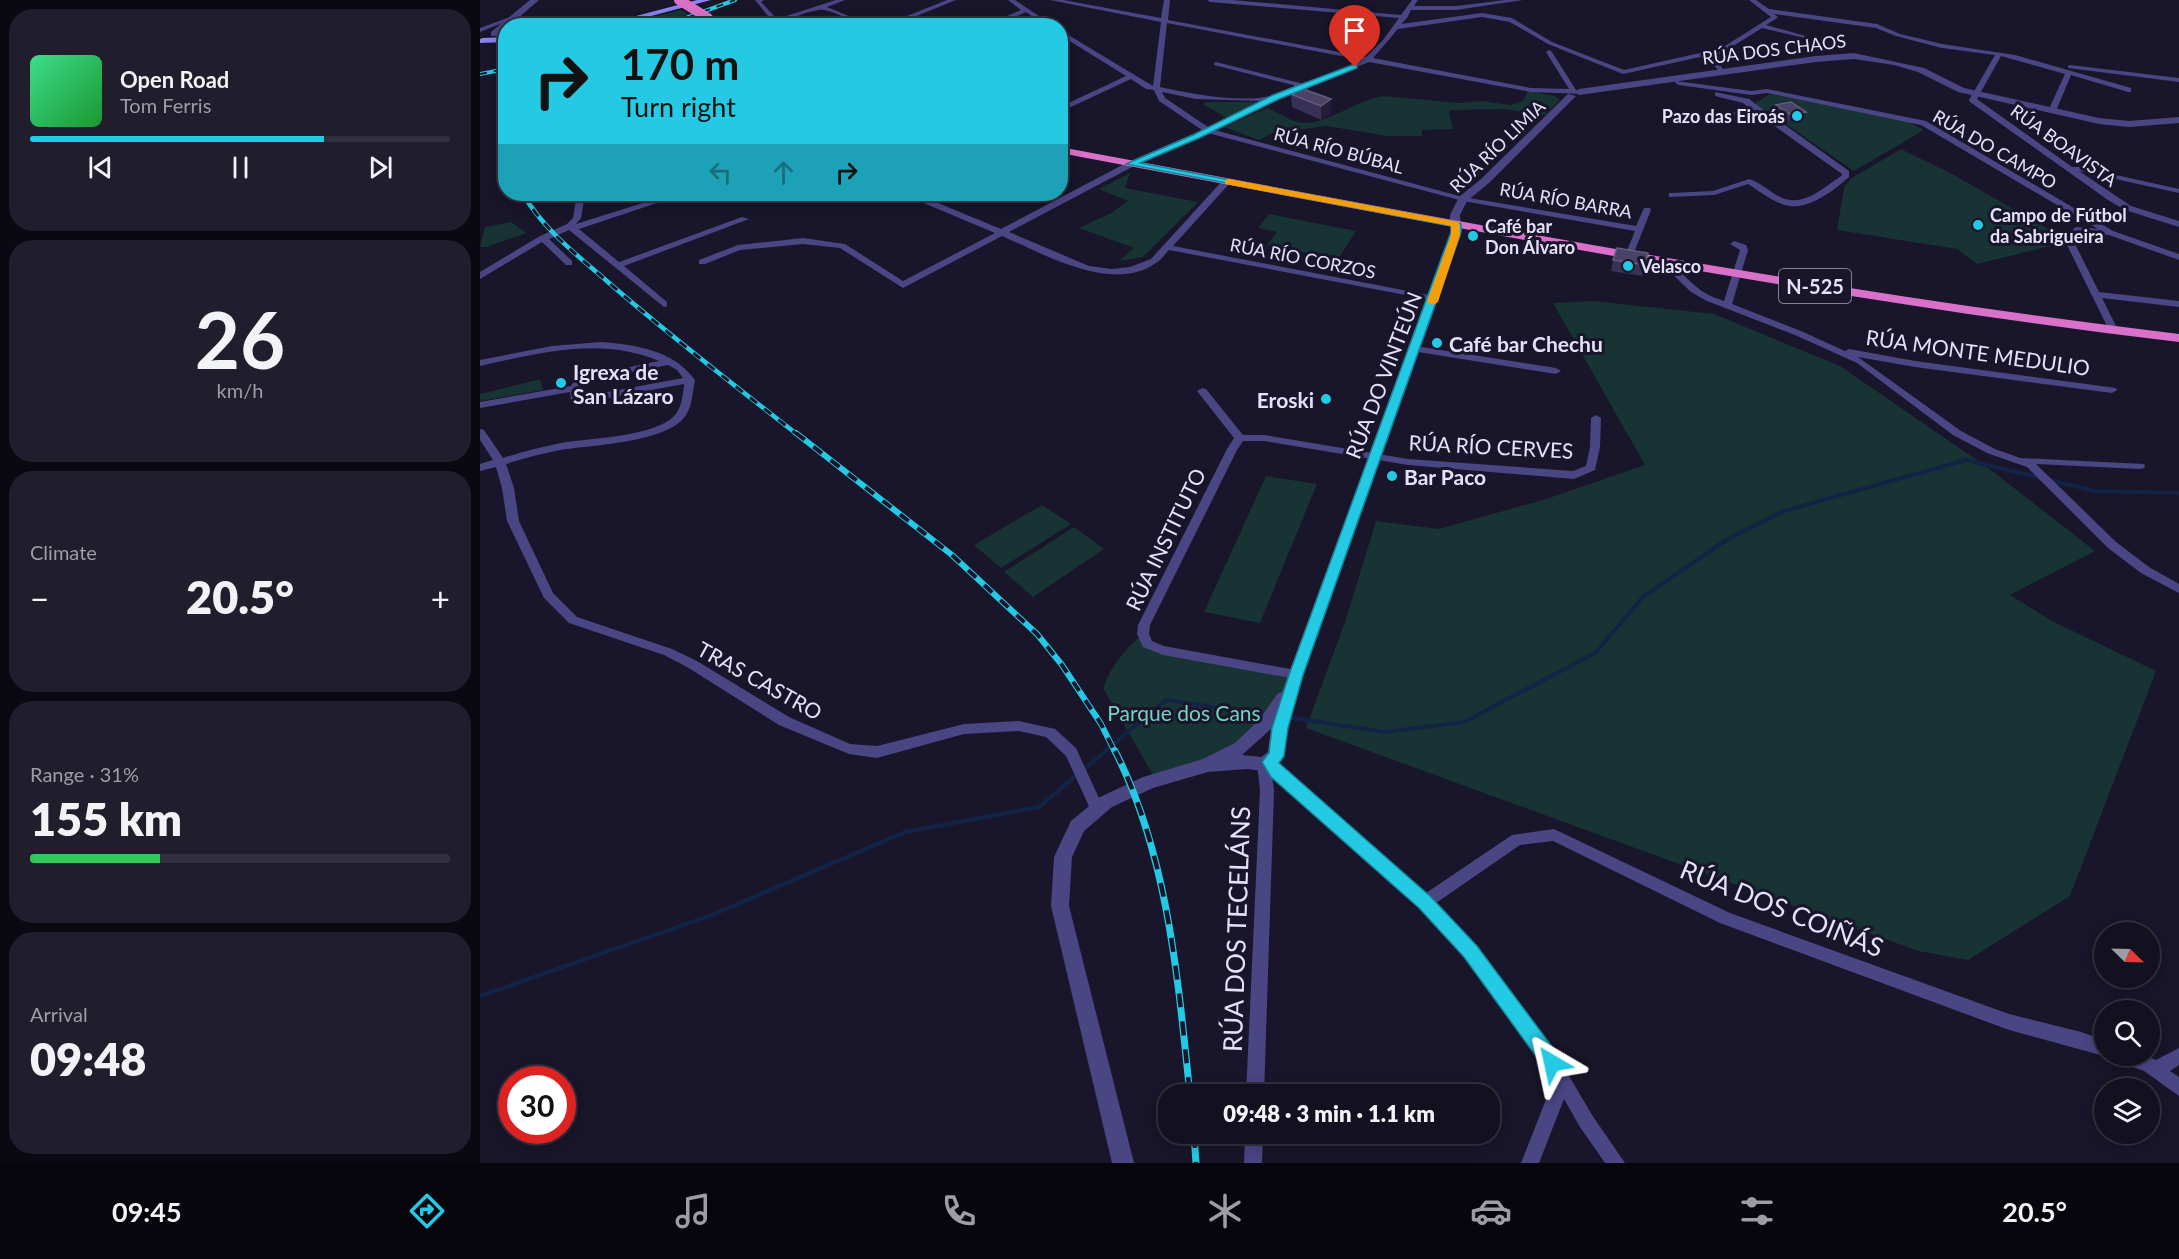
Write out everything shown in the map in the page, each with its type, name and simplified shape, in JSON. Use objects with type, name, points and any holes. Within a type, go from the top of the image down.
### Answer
[{"type":"highway","points":[[679,0],[708,18]]},
{"type":"highway","name":"N-525","points":[[1068,152],[1456,224],[1978,313],[2179,338]]},
{"type":"highway","name":"N-525","points":[[1978,313],[2179,333]]},
{"type":"main road","points":[[634,18],[707,0]]},
{"type":"main road","points":[[481,36],[498,37]]},
{"type":"main road","points":[[481,36],[498,38]]},
{"type":"street","points":[[512,18],[535,0]]},
{"type":"street","points":[[759,0],[773,18]]},
{"type":"street","points":[[788,18],[842,0]]},
{"type":"street","points":[[906,18],[953,0]]},
{"type":"street","points":[[1011,0],[1038,18]]},
{"type":"street","points":[[1053,0],[1531,90],[1572,93]]},
{"type":"street","points":[[1156,88],[1167,0]]},
{"type":"street","points":[[1210,0],[1405,17]]},
{"type":"street","points":[[1068,198],[1131,164],[1208,131],[1276,97],[1368,59],[1405,17],[1415,0]]},
{"type":"street","points":[[1409,8],[1456,8],[1520,0]]},
{"type":"street","points":[[1752,0],[1770,11],[1877,26],[1898,35],[1936,45],[2094,71],[2178,80]]},
{"type":"street","points":[[822,7],[850,18]]},
{"type":"street","points":[[1006,18],[1026,10]]},
{"type":"street","points":[[1710,58],[1774,17],[1770,11]]},
{"type":"street","points":[[1397,27],[1482,15],[1512,20],[1550,43],[1623,72],[1700,55],[1710,58],[1722,71]]},
{"type":"street","points":[[481,36],[498,26]]},
{"type":"street","points":[[1761,26],[1807,38]]},
{"type":"street","points":[[494,36],[498,32]]},
{"type":"street","points":[[1068,37],[1130,77],[1156,88],[1196,98],[1254,100],[1276,97]]},
{"type":"street","points":[[1550,52],[1572,93]]},
{"type":"street","points":[[1975,94],[1999,54]]},
{"type":"street","name":"RÚA DOS CHAOS","points":[[1572,93],[1838,56],[1862,56],[1911,67],[1950,86],[1975,94],[2110,123],[2179,120]]},
{"type":"street","points":[[2028,59],[2128,90]]},
{"type":"street","points":[[1216,64],[1305,86]]},
{"type":"street","points":[[2052,111],[2069,73]]},
{"type":"street","points":[[1156,75],[1165,89]]},
{"type":"street","points":[[1068,106],[1130,77]]},
{"type":"street","points":[[1667,80],[1731,97],[1750,97]]},
{"type":"street","points":[[1679,83],[1750,97]]},
{"type":"street","name":"RÚA RÍO BÚBAL","points":[[1156,88],[1166,102],[1208,131],[1462,199]]},
{"type":"street","name":"RÚA DO CAMPO","points":[[1750,97],[1767,91],[1923,123],[2110,233]]},
{"type":"street","name":"RÚA RÍO LIMIA","points":[[1456,224],[1455,215],[1462,199],[1485,181],[1572,93]]},
{"type":"street","name":"RÚA BOAVISTA","points":[[1975,94],[1973,100],[2128,208],[2179,224]]},
{"type":"street","points":[[1672,195],[1714,193],[1749,182],[1794,204],[1810,199],[1845,177],[1846,174],[1756,110],[1750,97]]},
{"type":"street","points":[[1684,122],[1756,110]]},
{"type":"street","points":[[2072,169],[2179,190]]},
{"type":"street","points":[[932,201],[1086,267],[1105,272],[1149,264],[1226,182]]},
{"type":"street","name":"RÚA RÍO BARRA","points":[[1462,199],[1639,229],[1630,253]]},
{"type":"street","points":[[572,227],[577,218],[580,201]]},
{"type":"street","points":[[480,276],[548,236],[655,201]]},
{"type":"street","points":[[702,262],[738,248],[803,241],[842,246],[903,285],[1063,201]]},
{"type":"street","points":[[1639,229],[1647,210]]},
{"type":"street","points":[[619,265],[745,219]]},
{"type":"street","name":"RÚA DO VINTEÚN","points":[[1296,675],[1374,457],[1434,299],[1456,232],[1456,224]]},
{"type":"street","points":[[572,227],[664,304]]},
{"type":"street","points":[[2112,326],[2067,237],[2076,230],[2110,233],[2179,257]]},
{"type":"street","points":[[548,236],[569,263]]},
{"type":"street","points":[[1727,306],[1744,250],[1743,247],[1734,244]]},
{"type":"street","name":"RÚA RÍO CORZOS","points":[[1167,247],[1434,299]]},
{"type":"street","points":[[1652,257],[1670,267],[1694,290],[1727,306],[1839,350],[1868,366],[1957,433],[1991,451],[2022,460],[2140,466]]},
{"type":"street","points":[[2095,294],[2179,304]]},
{"type":"street","points":[[480,363],[526,353],[602,343],[627,346],[659,355],[681,367],[690,380],[686,406],[676,420],[663,426],[615,440],[562,446],[480,468]]},
{"type":"street","points":[[1414,349],[1556,371]]},
{"type":"street","name":"RÚA MONTE MEDULIO","points":[[1839,350],[1915,364],[2112,390]]},
{"type":"street","points":[[480,405],[574,388],[580,380],[671,361]]},
{"type":"street","points":[[574,388],[576,401],[690,380]]},
{"type":"street","points":[[1202,391],[1240,438],[1264,438],[1374,457]]},
{"type":"street","name":"RÚA RÍO CERVES","points":[[1374,457],[1574,475],[1591,468],[1595,447],[1596,418]]},
{"type":"street","name":"TRAS CASTRO","points":[[480,432],[500,462],[508,488],[513,521],[548,595],[573,620],[668,652],[692,664],[784,722],[849,748],[877,752],[964,729],[1020,726],[1050,733],[1071,752],[1097,809]]},
{"type":"street","name":"RÚA INSTITUTO","points":[[1240,438],[1189,532],[1144,625],[1143,634],[1147,644],[1162,650],[1296,675]]},
{"type":"street","points":[[2022,460],[2040,474],[2112,545],[2145,570],[2179,589]]},
{"type":"street","points":[[1123,1163],[1060,906],[1063,857],[1077,826],[1106,802],[1149,782],[1208,765],[1255,755],[1276,756],[1276,744],[1296,675]]},
{"type":"street","points":[[1255,755],[1296,675]]},
{"type":"street","points":[[1255,755],[1425,902],[1470,951],[1552,1063],[1586,1121],[1616,1163]]},
{"type":"street","name":"RÚA DOS TECELÁNS","points":[[1255,755],[1267,790],[1255,1084]]},
{"type":"street","name":"RÚA DOS COIÑÁS","points":[[1425,902],[1517,839],[1554,835],[1725,918],[2009,1022],[2094,1045]]},
{"type":"street","points":[[2156,1070],[2179,1056]]},
{"type":"street","points":[[1530,1163],[1556,1096],[1552,1063]]},
{"type":"street","points":[[2150,1066],[2179,1088]]},
{"type":"street","points":[[1253,1163],[1254,1144]]},
{"type":"green space","points":[[681,10],[688,14],[677,18],[647,18]]},
{"type":"green space","points":[[1528,91],[1555,96],[1560,100],[1545,115],[1505,109],[1451,110],[1449,113],[1453,129],[1422,130],[1422,136],[1388,136],[1326,126],[1273,133],[1259,140],[1224,127],[1267,108],[1289,119],[1311,123],[1383,96],[1459,103],[1482,101],[1510,105],[1523,101]]},
{"type":"green space","points":[[1770,94],[1907,121],[1924,130],[1854,171],[1755,103]]},
{"type":"green space","points":[[1206,102],[1264,102],[1227,118],[1203,104]]},
{"type":"green space","points":[[1901,149],[1954,175],[2060,236],[2059,244],[1977,264],[1957,249],[1837,230],[1844,188],[1850,179]]},
{"type":"green space","points":[[1130,173],[1125,188],[1198,202],[1143,257],[1119,261],[1134,248],[1079,228],[1111,213],[1128,201],[1099,189]]},
{"type":"green space","points":[[1269,214],[1356,231],[1338,259],[1267,245],[1277,232],[1258,228]]},
{"type":"green space","points":[[511,222],[527,233],[480,247],[485,227]]},
{"type":"green space","points":[[1593,301],[1714,314],[1840,366],[1987,467],[2095,551],[2010,595],[2052,621],[2156,671],[2070,896],[1968,960],[1918,951],[1306,728],[1345,622],[1376,521],[1439,529],[1546,499],[1645,465],[1553,303]]},
{"type":"green space","points":[[540,379],[543,390],[480,401],[480,394]]},
{"type":"green space","points":[[1266,476],[1317,484],[1260,623],[1204,612]]},
{"type":"green space","points":[[1042,505],[1071,524],[1001,568],[974,545]]},
{"type":"green space","points":[[1074,527],[1104,549],[1033,597],[1004,572]]},
{"type":"green space","name":"Parque dos Cans","points":[[1143,634],[1147,644],[1296,674],[1247,740],[1156,780],[1103,688],[1119,658]]},
{"type":"building","points":[[1295,86],[1331,99],[1321,106],[1291,94]]},
{"type":"building","points":[[1791,102],[1806,112],[1791,115],[1776,105]]},
{"type":"building","points":[[1617,248],[1648,253],[1644,265],[1613,260]]},
{"type":"waterway","points":[[1287,717],[1385,732],[1464,722],[1595,653],[1643,597],[1726,540],[1784,511],[1966,460],[2042,478]]},
{"type":"waterway","points":[[2049,480],[2095,491],[2179,493]]},
{"type":"waterway","points":[[1104,752],[1166,700],[1268,715]]},
{"type":"waterway","points":[[1083,770],[1106,751]]},
{"type":"waterway","points":[[480,996],[712,915],[905,832],[1039,807],[1077,775]]},
{"type":"railway","points":[[686,18],[735,0]]},
{"type":"railway","points":[[480,74],[498,71]]},
{"type":"railway","points":[[527,201],[551,231],[573,252],[678,341],[798,435]]},
{"type":"railway","points":[[796,433],[952,555],[1037,634],[1062,665],[1101,724],[1115,752]]},
{"type":"railway","points":[[1115,751],[1133,791],[1159,875],[1175,963],[1189,1084]]},
{"type":"railway","points":[[1195,1144],[1196,1163]]},
{"type":"slow traffic","points":[[1229,182],[1456,224],[1456,235],[1433,302]]},
{"type":"place","name":"Pazo das Eiroás","points":[[1797,116]]},
{"type":"place","name":"Campo de Fútbol da Sabrigueira","points":[[1978,225]]},
{"type":"place","name":"Café bar Don Álvaro","points":[[1473,236]]},
{"type":"place","name":"Velasco","points":[[1628,266]]},
{"type":"place","name":"Café bar Chechu","points":[[1437,343]]},
{"type":"place","name":"Igrexa de San Lázaro","points":[[561,383]]},
{"type":"place","name":"Eroski","points":[[1326,399]]},
{"type":"place","name":"Bar Paco","points":[[1392,476]]},
{"type":"route","points":[[1355,67],[1276,97],[1268,103],[1131,164],[1456,224],[1456,232],[1434,299],[1374,457],[1296,675],[1276,744],[1276,756],[1270,762],[1277,772],[1320,811],[1425,902],[1470,951],[1552,1063]]}]
